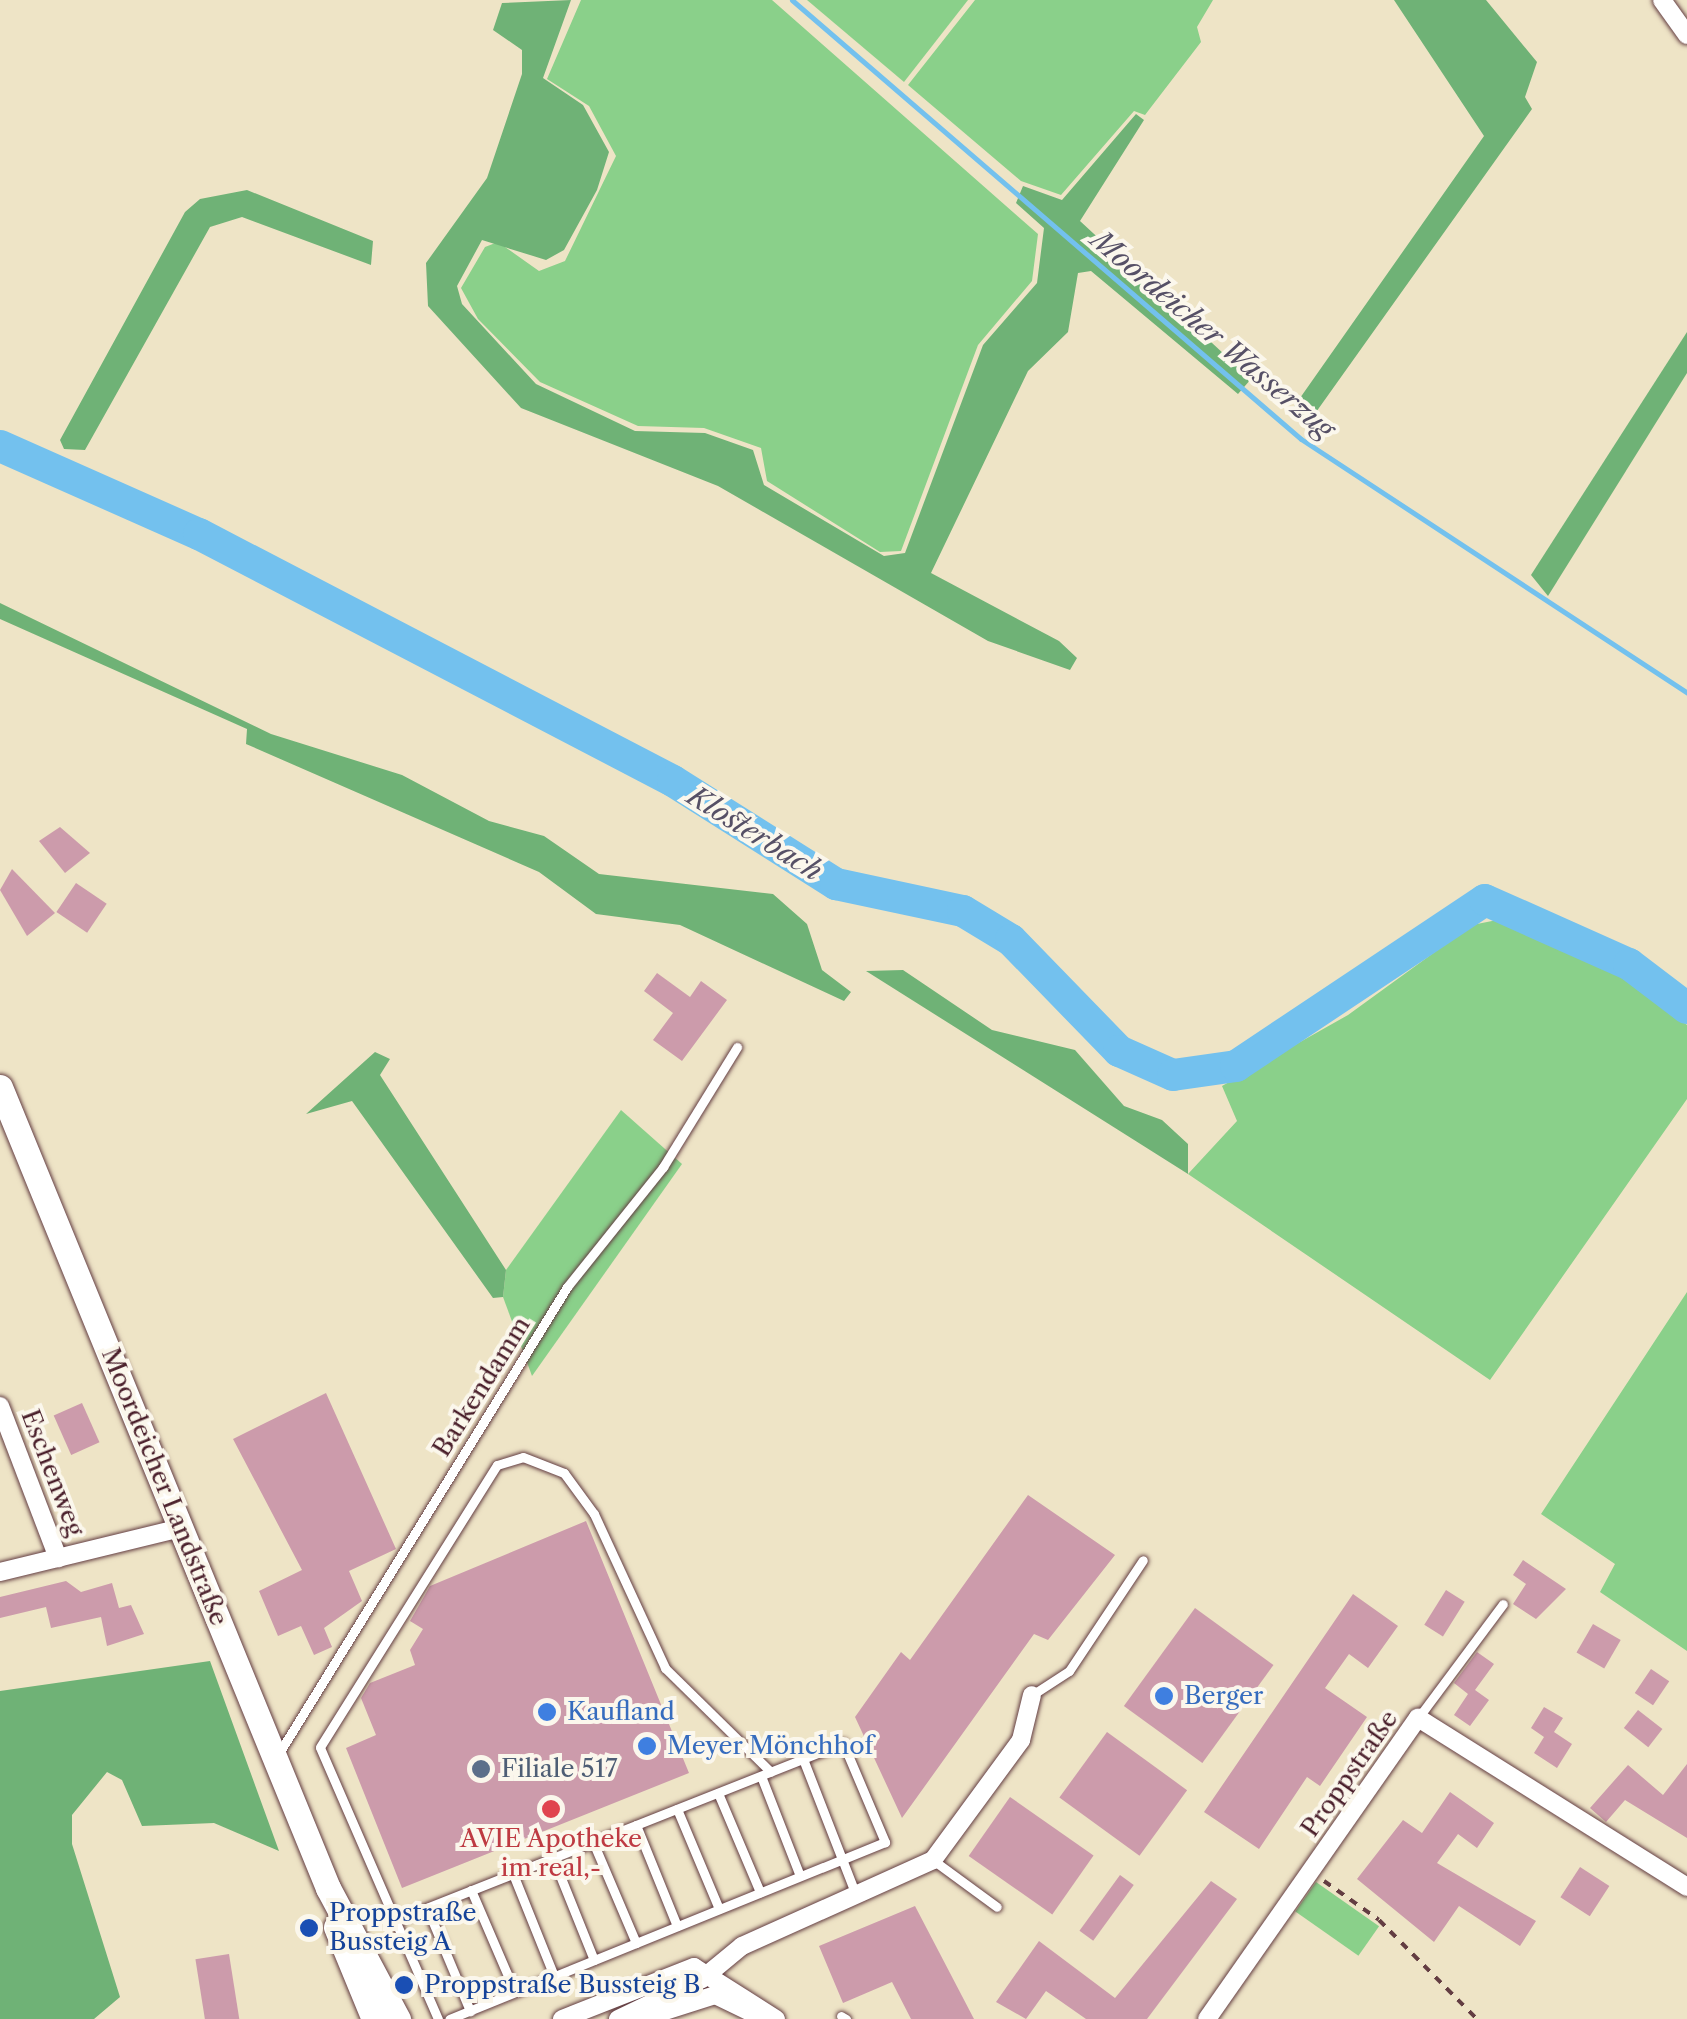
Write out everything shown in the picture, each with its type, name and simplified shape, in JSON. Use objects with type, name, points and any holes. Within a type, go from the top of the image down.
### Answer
[{"type":"main road","name":"Moordeicher Landstraße","points":[[0,1087],[328,1888],[374,2019]]},
{"type":"main road","name":"Moordeicher Landstraße","points":[[328,1888],[398,2019]]},
{"type":"street","points":[[1662,0],[1687,35]]},
{"type":"street","name":"Eschenweg","points":[[0,1406],[58,1558]]},
{"type":"street","name":"Eschenweg","points":[[0,1572],[180,1528]]},
{"type":"street","points":[[618,2019],[713,1973],[742,1946],[934,1860],[1021,1740],[1032,1695]]},
{"type":"street","name":"Proppstraße","points":[[1207,2019],[1418,1718],[1687,1888]]},
{"type":"street","points":[[562,2019],[670,1969],[713,1973],[776,2019]]},
{"type":"street","points":[[713,1973],[715,1995]]},
{"type":"street","points":[[640,2019],[715,1995],[765,2019]]},
{"type":"lane","name":"Barkendamm","points":[[275,1760],[567,1288],[664,1167],[737,1047]]},
{"type":"lane","points":[[438,2019],[391,1922],[320,1747],[497,1464],[524,1458],[564,1473],[594,1514],[665,1668],[766,1774],[800,1876]]},
{"type":"lane","points":[[1032,1695],[1069,1671],[1143,1560]]},
{"type":"lane","points":[[1418,1718],[1502,1604]]},
{"type":"lane","points":[[391,1922],[843,1744],[885,1842],[450,2019]]},
{"type":"lane","points":[[803,1759],[857,1897]]},
{"type":"lane","points":[[718,1793],[760,1892]]},
{"type":"lane","points":[[677,1809],[719,1909]]},
{"type":"lane","points":[[636,1825],[677,1926]]},
{"type":"lane","points":[[593,1842],[636,1943]]},
{"type":"lane","points":[[553,1858],[594,1960]]},
{"type":"lane","points":[[934,1860],[996,1907]]},
{"type":"lane","points":[[513,1874],[554,1976]]},
{"type":"lane","points":[[471,1890],[515,1992]]},
{"type":"lane","points":[[427,1908],[470,2011]]},
{"type":"path","points":[[1312,1872],[1379,1920],[1477,2019]]},
{"type":"green space","points":[[571,0],[543,78],[583,105],[609,152],[597,190],[564,250],[546,260],[482,240],[457,286],[462,304],[536,384],[635,431],[705,433],[753,450],[764,485],[884,556],[905,553],[983,345],[1037,283],[1044,228],[1016,203],[1023,186],[1062,200],[1136,114],[1144,120],[1080,221],[1251,379],[1238,394],[1091,271],[1078,273],[1068,332],[1028,371],[931,573],[1059,641],[1077,658],[1070,670],[988,641],[718,486],[521,408],[428,306],[426,263],[487,178],[522,74],[522,50],[493,30],[502,3]]},
{"type":"green space","points":[[581,0],[772,0],[1038,234],[1032,281],[978,345],[901,551],[880,552],[767,481],[761,448],[704,428],[638,426],[540,382],[478,319],[461,288],[485,247],[498,242],[539,271],[565,261],[616,156],[589,106],[547,79]]},
{"type":"green space","points":[[807,0],[968,0],[904,82]]},
{"type":"green space","points":[[975,0],[1213,0],[1197,27],[1201,42],[1145,115],[1134,111],[1061,195],[1021,181],[908,85]]},
{"type":"green space","points":[[1394,0],[1486,0],[1537,62],[1525,97],[1532,109],[1309,422],[1293,408],[1484,136]]},
{"type":"green space","points":[[247,190],[373,241],[371,265],[242,217],[210,227],[85,450],[64,449],[60,440],[185,212],[200,199]]},
{"type":"green space","points":[[1687,332],[1687,373],[1548,596],[1531,575]]},
{"type":"green space","points":[[0,603],[271,734],[402,775],[489,821],[544,836],[599,874],[773,894],[807,924],[822,970],[851,992],[844,1001],[680,925],[596,914],[539,872],[246,744],[247,729],[0,619]]},
{"type":"green space","points":[[1497,920],[1627,979],[1687,1025],[1687,1099],[1490,1380],[1188,1174],[1237,1121],[1222,1086],[1348,1015],[1472,925]]},
{"type":"green space","points":[[903,970],[992,1030],[1075,1050],[1124,1106],[1162,1120],[1188,1144],[1188,1174],[866,971]]},
{"type":"green space","points":[[375,1052],[390,1059],[380,1075],[506,1270],[503,1297],[493,1298],[352,1101],[306,1114]]},
{"type":"green space","points":[[621,1110],[682,1164],[532,1376],[503,1297],[506,1270]]},
{"type":"green space","points":[[1687,1292],[1687,1651],[1600,1592],[1615,1564],[1541,1514]]},
{"type":"green space","points":[[210,1661],[279,1851],[214,1823],[142,1826],[122,1780],[107,1772],[72,1815],[72,1844],[120,1997],[94,2019],[0,2019],[0,1691]]},
{"type":"green space","points":[[1316,1882],[1379,1926],[1358,1956],[1295,1911]]},
{"type":"building","points":[[60,827],[90,853],[65,873],[39,841]]},
{"type":"building","points":[[12,869],[55,913],[27,936],[0,890]]},
{"type":"building","points":[[76,883],[107,904],[87,933],[56,912]]},
{"type":"building","points":[[657,973],[690,997],[701,981],[727,1000],[682,1061],[653,1040],[673,1013],[644,991]]},
{"type":"building","points":[[326,1393],[396,1549],[349,1571],[362,1601],[324,1628],[332,1647],[314,1655],[301,1626],[278,1636],[259,1591],[302,1570],[233,1439]]},
{"type":"building","points":[[82,1403],[99,1442],[71,1455],[54,1416]]},
{"type":"building","points":[[1028,1495],[1115,1555],[1048,1640],[1034,1634],[902,1818],[855,1717],[901,1652],[910,1660]]},
{"type":"building","points":[[586,1521],[689,1773],[402,1888],[346,1748],[376,1735],[361,1698],[370,1683],[415,1665],[410,1650],[423,1629],[410,1621],[430,1586]]},
{"type":"building","points":[[1523,1560],[1566,1589],[1536,1619],[1513,1604],[1526,1584],[1513,1575]]},
{"type":"building","points":[[66,1581],[81,1592],[112,1583],[119,1608],[131,1605],[144,1634],[107,1646],[101,1617],[51,1628],[46,1607],[0,1618],[0,1597]]},
{"type":"building","points":[[1446,1590],[1465,1602],[1443,1636],[1424,1625]]},
{"type":"building","points":[[1353,1594],[1398,1626],[1368,1668],[1349,1654],[1325,1688],[1367,1717],[1320,1786],[1307,1777],[1259,1849],[1204,1812]]},
{"type":"building","points":[[1195,1608],[1273,1665],[1202,1763],[1124,1706]]},
{"type":"building","points":[[1593,1624],[1621,1640],[1604,1669],[1576,1653]]},
{"type":"building","points":[[1477,1652],[1494,1664],[1475,1690],[1489,1700],[1470,1726],[1454,1715],[1468,1694],[1454,1683]]},
{"type":"building","points":[[1651,1669],[1669,1681],[1653,1705],[1635,1693]]},
{"type":"building","points":[[1544,1707],[1563,1718],[1554,1732],[1572,1744],[1557,1768],[1534,1753],[1544,1737],[1531,1728]]},
{"type":"building","points":[[1638,1710],[1662,1729],[1648,1747],[1624,1728]]},
{"type":"building","points":[[1107,1732],[1187,1790],[1139,1856],[1059,1798]]},
{"type":"building","points":[[1687,1764],[1687,1838],[1625,1800],[1606,1822],[1590,1808],[1628,1765],[1663,1795]]},
{"type":"building","points":[[1450,1792],[1494,1823],[1477,1848],[1458,1834],[1437,1863],[1536,1921],[1520,1946],[1459,1906],[1434,1942],[1357,1879],[1403,1820],[1422,1833]]},
{"type":"building","points":[[1010,1797],[1094,1856],[1052,1914],[969,1856]]},
{"type":"building","points":[[1580,1867],[1609,1886],[1590,1916],[1560,1897]]},
{"type":"building","points":[[1120,1875],[1134,1885],[1093,1941],[1079,1931]]},
{"type":"building","points":[[1211,1881],[1237,1899],[1147,2019],[1086,2019],[1046,1991],[1026,2019],[996,2002],[1039,1941],[1115,1998]]},
{"type":"building","points":[[915,1906],[974,2019],[911,2019],[892,1982],[843,2003],[819,1946]]},
{"type":"building","points":[[229,1954],[239,2019],[205,2019],[195,1959]]},
{"type":"waterway","name":"Moordeicher Wasserzug","points":[[792,0],[1301,439],[1687,693]]},
{"type":"waterway","name":"Klosterbach","points":[[0,446],[199,534],[673,781],[836,884],[963,911],[1011,940],[1119,1051],[1173,1075],[1236,1066],[1485,900],[1629,964],[1687,1008]]},
{"type":"place","name":"Berger","points":[[1164,1696]]},
{"type":"place","name":"Kaufland","points":[[547,1712]]},
{"type":"place","name":"Meyer Mönchhof","points":[[647,1746]]},
{"type":"place","name":"Filiale 517","points":[[481,1769]]},
{"type":"place","name":"AVIE Apotheke im real,-","points":[[551,1809]]},
{"type":"place","name":"Proppstraße Bussteig A","points":[[309,1928]]},
{"type":"place","name":"Proppstraße Bussteig B","points":[[404,1985]]}]
